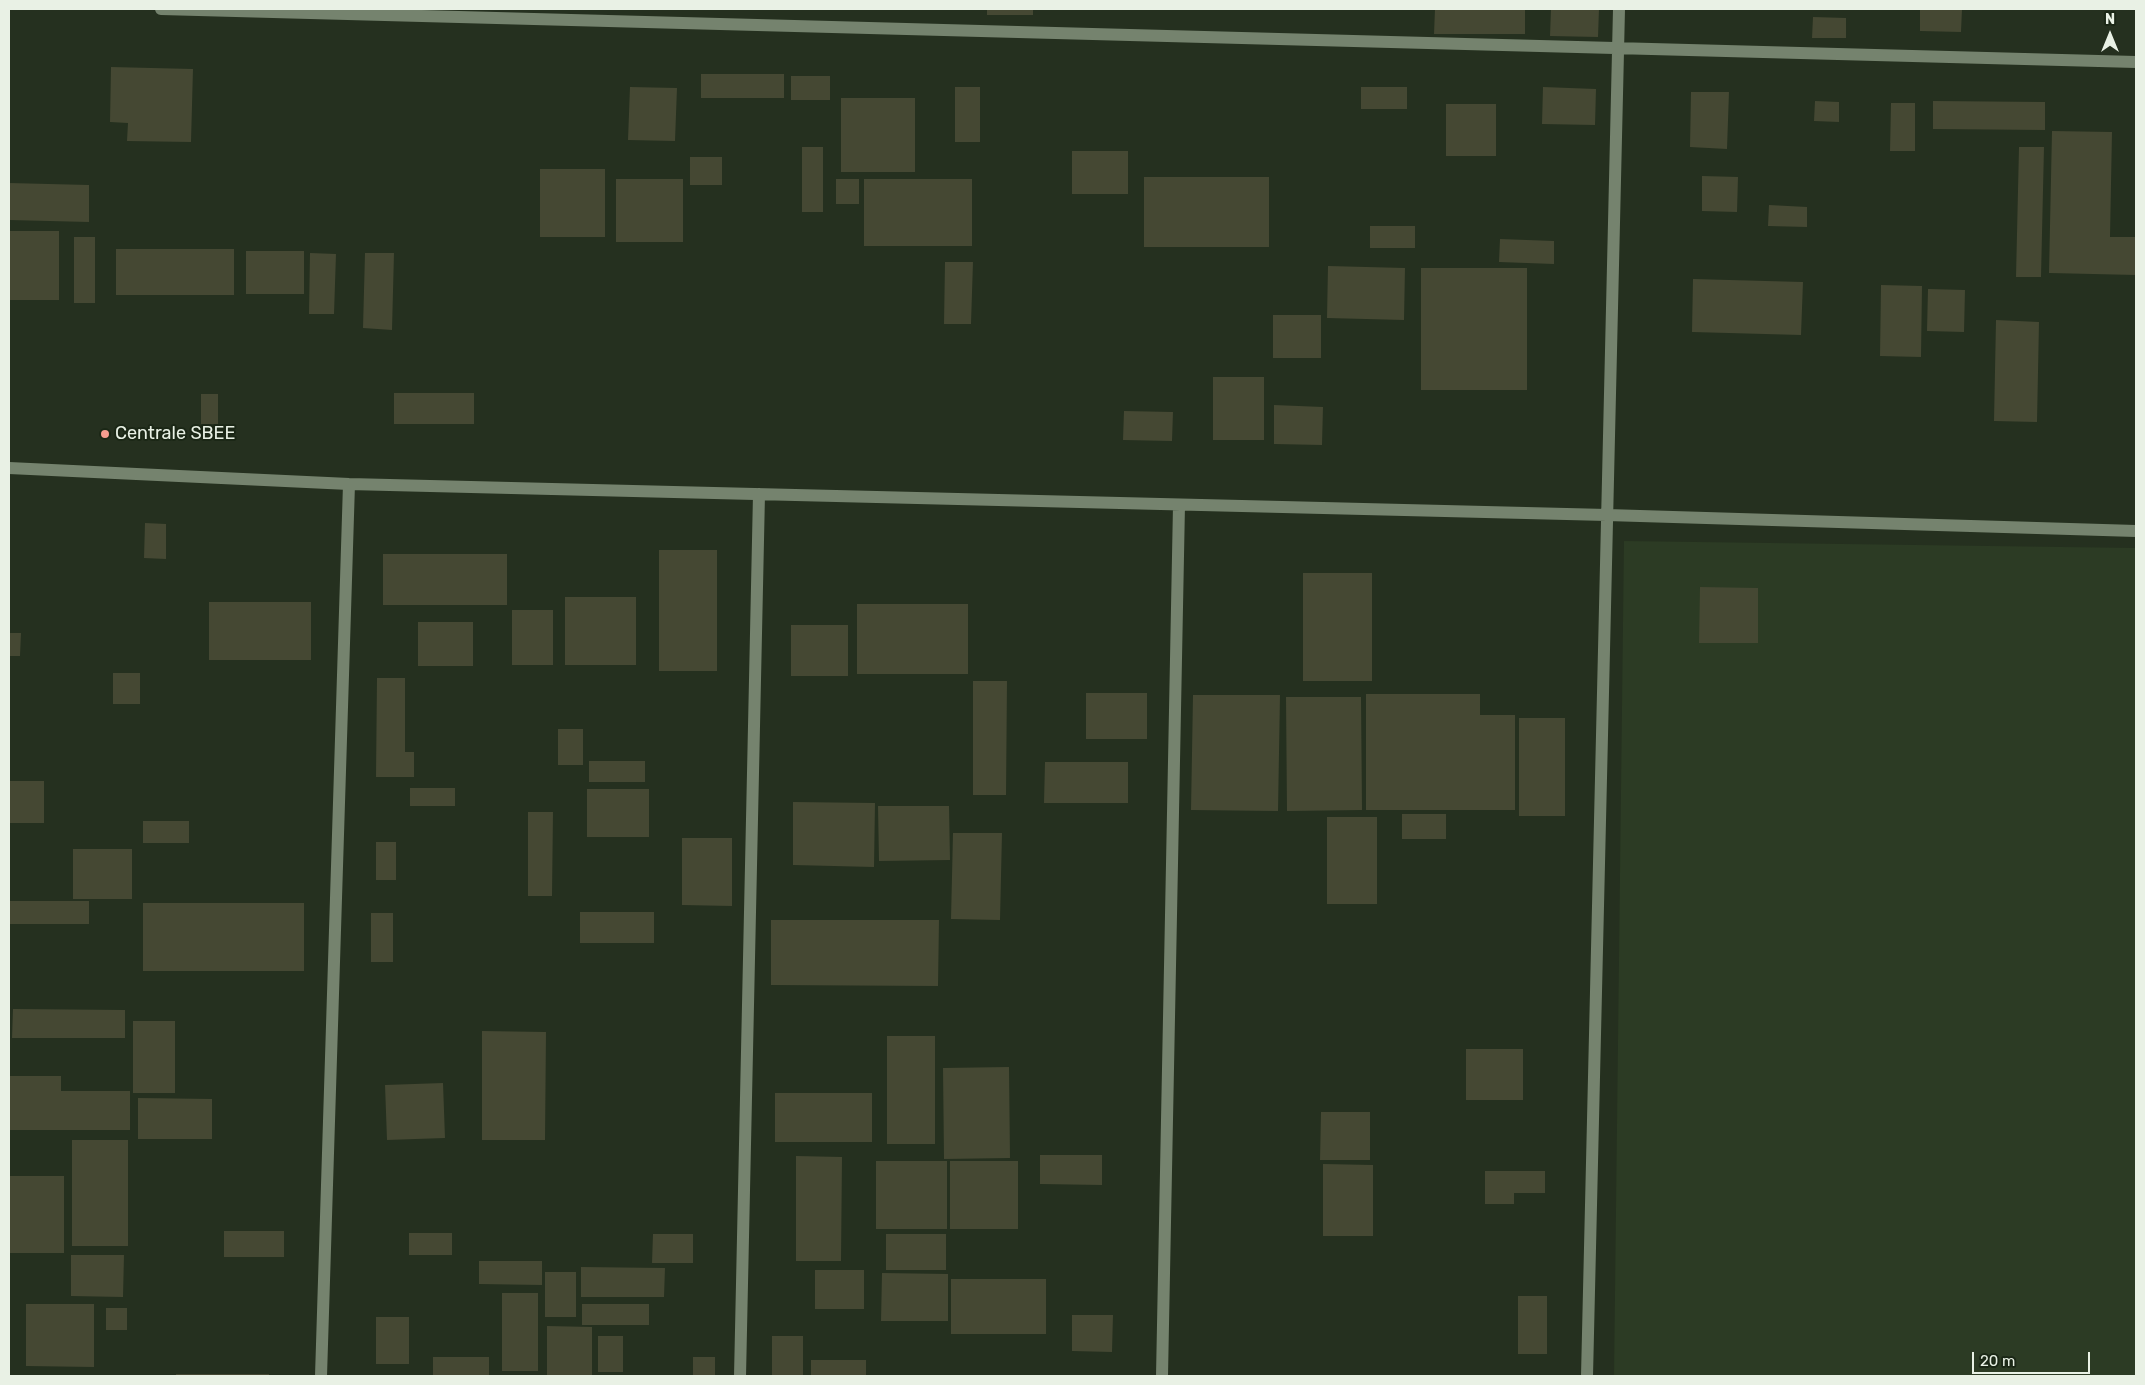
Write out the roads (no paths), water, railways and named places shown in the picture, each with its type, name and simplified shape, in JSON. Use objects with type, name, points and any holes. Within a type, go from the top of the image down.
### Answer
[{"type":"street","points":[[161,9],[2136,62]]},
{"type":"street","points":[[1587,1376],[1619,9]]},
{"type":"street","points":[[9,468],[348,484],[1607,515],[2136,531]]},
{"type":"street","points":[[321,1376],[348,484]]},
{"type":"street","points":[[740,1376],[759,494]]},
{"type":"street","points":[[1162,1376],[1179,505]]},
{"type":"place","name":"Centrale SBEE","points":[[105,434]]}]
